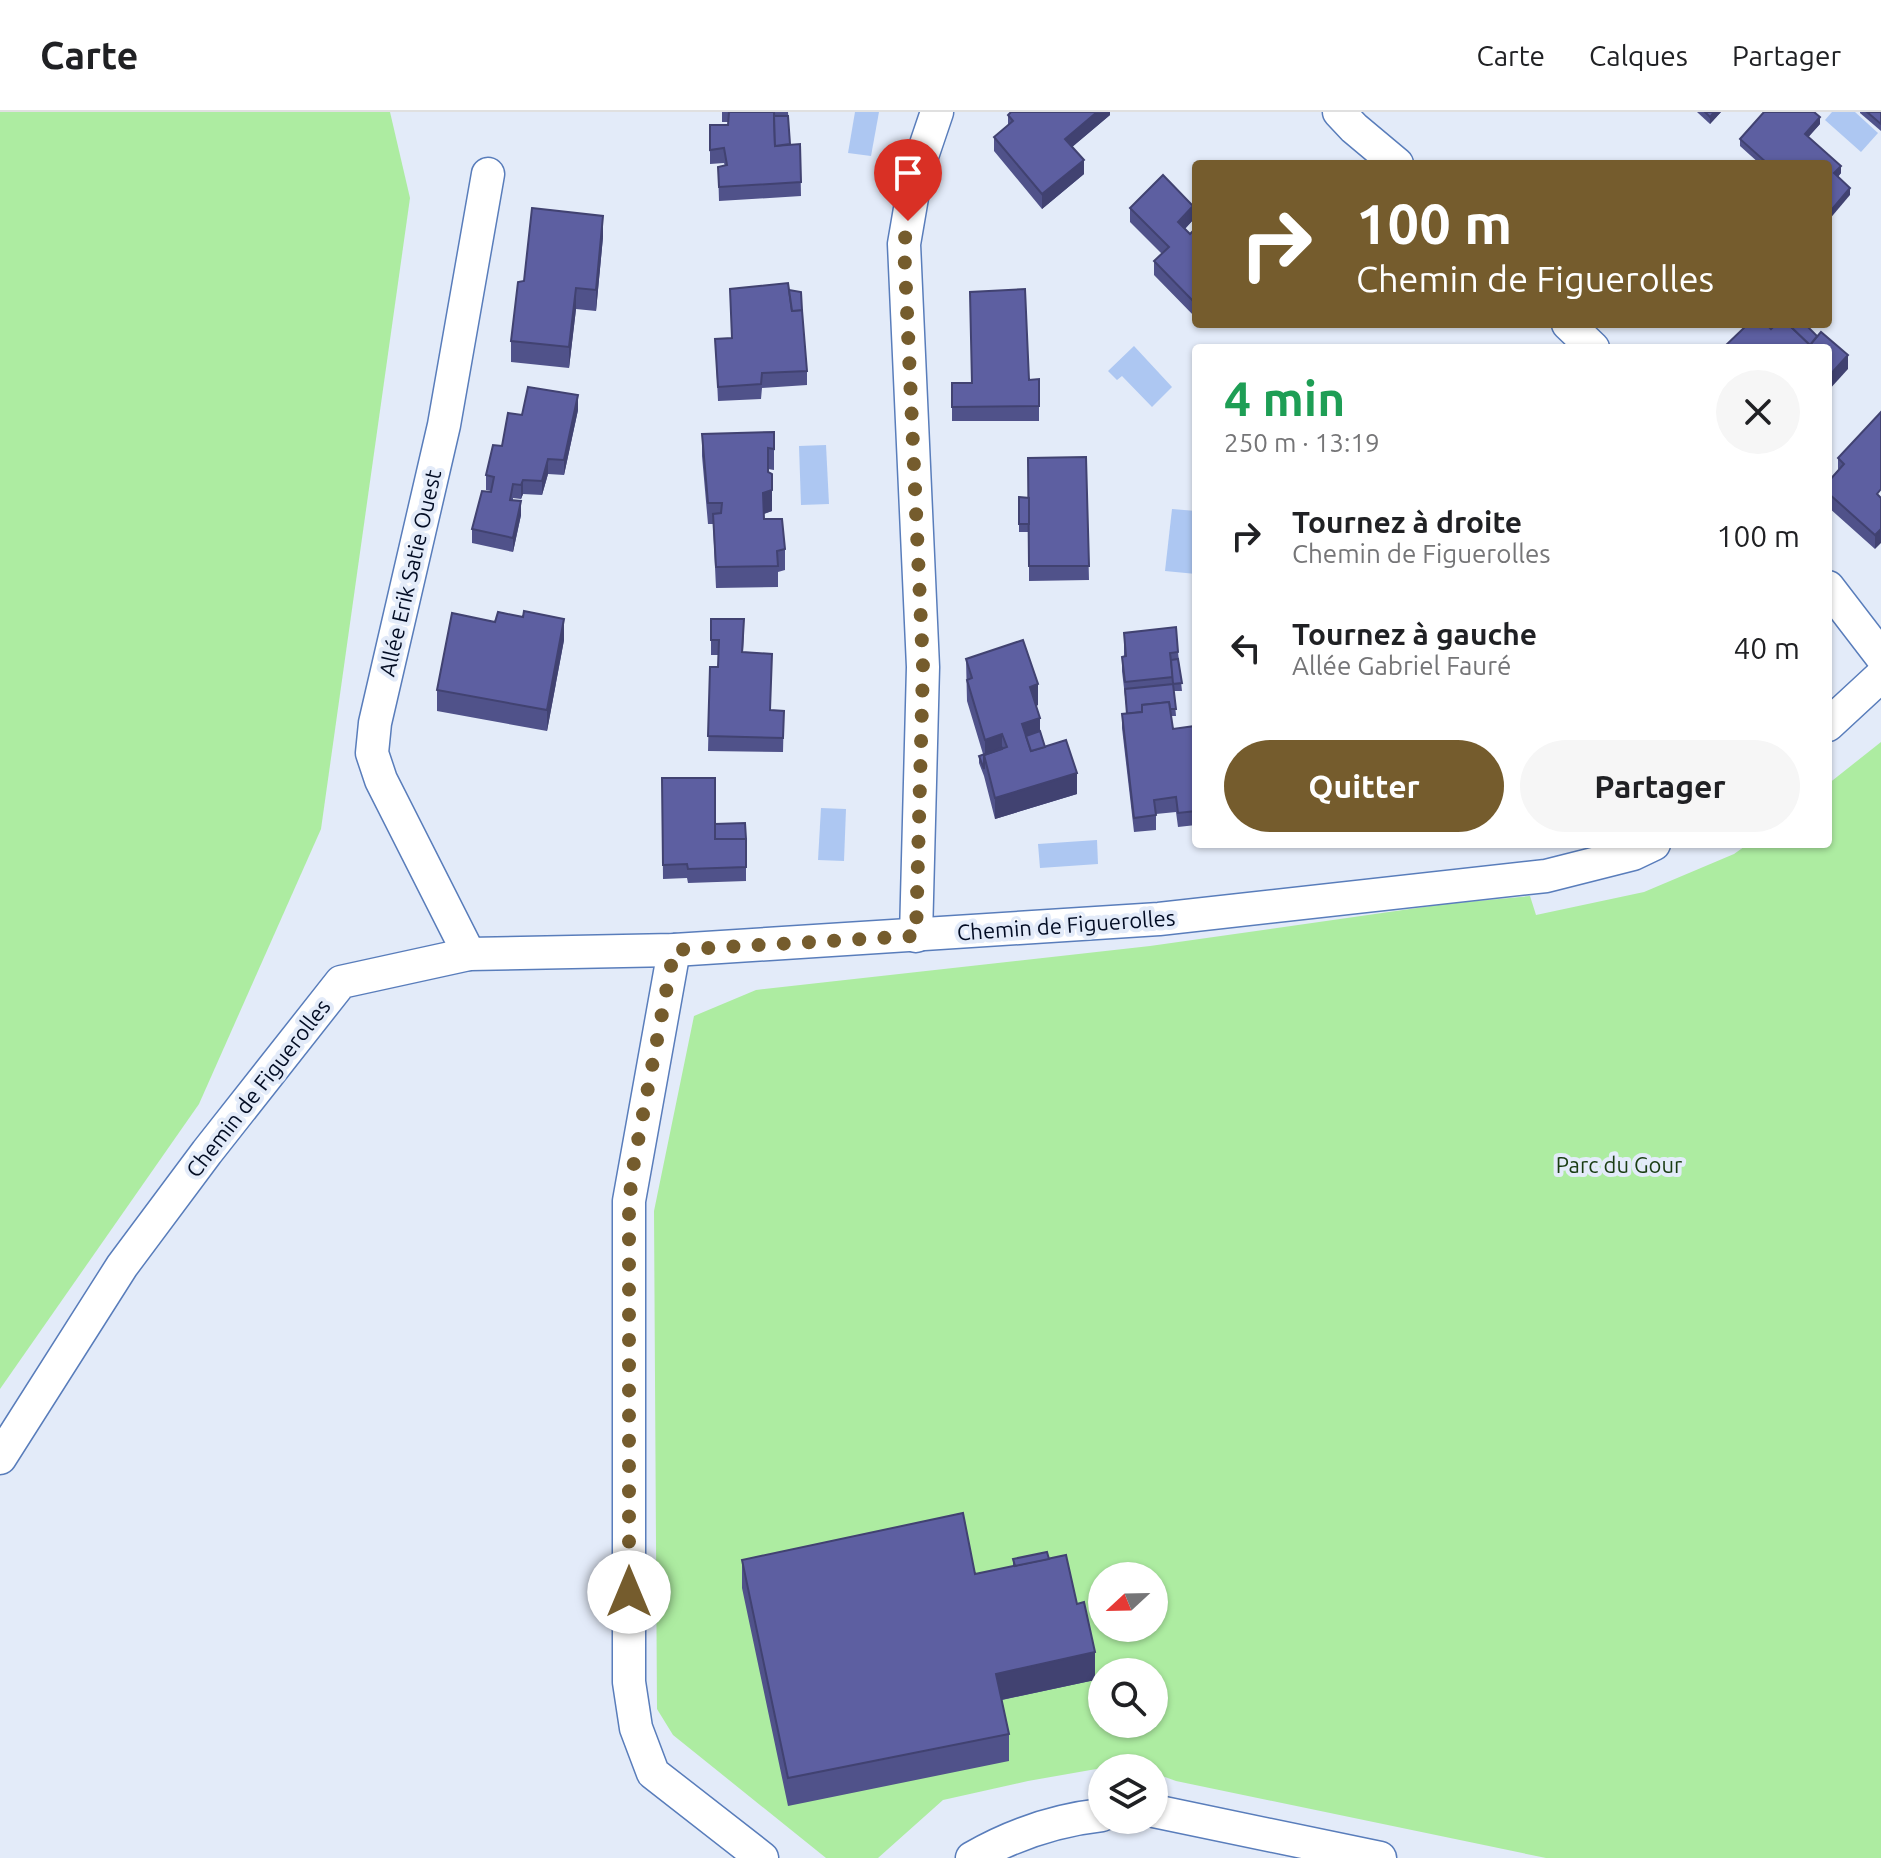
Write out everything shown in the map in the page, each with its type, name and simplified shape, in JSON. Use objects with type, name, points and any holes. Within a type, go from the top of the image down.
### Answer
[{"type":"street","points":[[916,936],[923,667],[904,244],[916,174],[937,112]]},
{"type":"street","points":[[1339,112],[1392,160]]},
{"type":"street","name":"Allée Erik Satie Ouest","points":[[469,954],[381,780],[372,753],[375,723],[444,425],[488,174]]},
{"type":"street","points":[[1572,328],[1589,344]]},
{"type":"street","points":[[1832,592],[1881,656]]},
{"type":"street","points":[[1832,721],[1881,676]]},
{"type":"street","name":"Chemin de Figuerolles","points":[[0,1458],[122,1266],[341,982],[469,954],[674,950],[1159,919],[1546,876],[1646,848]]},
{"type":"street","points":[[674,950],[629,1201],[629,1682],[636,1728],[653,1773],[762,1858]]},
{"type":"street","points":[[1168,1814],[1380,1858]]},
{"type":"street","points":[[972,1858],[998,1842],[1070,1818],[1088,1816]]},
{"type":"green space","points":[[0,112],[390,112],[410,198],[321,829],[199,1104],[0,1389]]},
{"type":"green space","name":"Parc du Gour","points":[[1881,742],[1881,1858],[1546,1858],[1176,1781],[1168,1778],[1168,1754],[1088,1754],[1088,1770],[943,1800],[878,1858],[826,1858],[673,1735],[657,1709],[654,1211],[694,1016],[756,990],[1150,946],[1445,904],[1530,896],[1536,915],[1644,892],[1742,848],[1832,848],[1832,781]]},
{"type":"water","points":[[855,112],[879,112],[871,156],[848,153]]},
{"type":"water","points":[[1832,112],[1855,112],[1878,133],[1861,152],[1825,120]]},
{"type":"water","points":[[1134,346],[1172,387],[1152,407],[1122,376],[1117,380],[1108,371]]},
{"type":"water","points":[[826,445],[829,504],[801,505],[799,446]]},
{"type":"water","points":[[1172,509],[1192,511],[1192,574],[1165,571]]},
{"type":"water","points":[[821,808],[846,809],[844,861],[818,860]]},
{"type":"water","points":[[1097,840],[1098,864],[1040,868],[1038,844]]},
{"type":"building","points":[[729,112],[774,112],[775,146],[800,144],[801,182],[719,187],[718,167],[727,165],[724,148],[710,150],[710,125],[728,125]]},
{"type":"building","points":[[1011,112],[1097,112],[1065,139],[1084,160],[1042,194],[994,137],[1013,121],[1008,115]]},
{"type":"building","points":[[1764,112],[1814,112],[1820,117],[1805,134],[1841,166],[1834,173],[1850,188],[1832,209],[1832,160],[1764,160],[1740,139]]},
{"type":"building","points":[[1867,112],[1881,112],[1881,124]]},
{"type":"building","points":[[774,116],[788,116],[790,144],[775,146]]},
{"type":"building","points":[[1163,175],[1192,205],[1178,222],[1190,234],[1192,232],[1192,300],[1154,261],[1169,247],[1130,208]]},
{"type":"building","points":[[532,208],[603,216],[596,290],[576,288],[569,347],[511,341],[518,282],[524,281]]},
{"type":"building","points":[[788,283],[792,311],[802,310],[807,371],[762,373],[761,384],[718,387],[715,339],[732,338],[730,289]]},
{"type":"building","points":[[1025,289],[1029,380],[1039,379],[1039,406],[952,407],[952,383],[972,383],[970,292]]},
{"type":"building","points":[[789,290],[801,292],[802,310],[792,311]]},
{"type":"building","points":[[1744,328],[1792,328],[1809,344],[1727,344]]},
{"type":"building","points":[[1792,328],[1809,328],[1817,336],[1809,344]]},
{"type":"building","points":[[1821,332],[1848,355],[1832,373],[1832,344],[1811,344]]},
{"type":"building","points":[[528,387],[578,395],[564,460],[548,459],[542,481],[523,480],[521,485],[513,484],[510,500],[521,501],[513,538],[472,529],[482,491],[491,492],[494,477],[486,475],[493,445],[502,446],[508,413],[522,415]]},
{"type":"building","points":[[1881,412],[1881,489],[1877,494],[1881,498],[1881,529],[1875,535],[1832,497],[1832,478],[1844,464],[1838,458]]},
{"type":"building","points":[[774,432],[774,449],[768,448],[772,490],[763,493],[764,519],[782,519],[785,549],[777,551],[778,566],[716,567],[713,514],[721,513],[722,503],[708,503],[702,434]]},
{"type":"building","points":[[1086,457],[1089,566],[1029,566],[1028,458]]},
{"type":"building","points":[[1019,497],[1029,498],[1029,524],[1019,524]]},
{"type":"building","points":[[524,611],[564,619],[547,710],[437,690],[452,613],[495,622],[498,612],[523,617]]},
{"type":"building","points":[[711,619],[744,619],[742,652],[772,654],[770,710],[784,711],[783,738],[708,736],[710,667],[718,667],[719,640],[711,640]]},
{"type":"building","points":[[1176,627],[1178,652],[1170,653],[1173,677],[1125,682],[1122,657],[1126,656],[1124,633]]},
{"type":"building","points":[[1023,640],[1038,684],[1030,687],[1040,718],[1022,724],[1031,751],[1066,740],[1077,773],[995,798],[984,755],[1007,747],[1002,734],[985,740],[967,680],[972,678],[966,659]]},
{"type":"building","points":[[1178,659],[1182,683],[1173,684],[1171,660]]},
{"type":"building","points":[[1173,684],[1176,709],[1170,709],[1169,702],[1142,705],[1142,712],[1127,714],[1125,689]]},
{"type":"building","points":[[1169,702],[1173,729],[1192,726],[1192,811],[1178,813],[1176,797],[1154,800],[1156,815],[1134,818],[1122,714],[1142,712],[1142,705]]},
{"type":"building","points":[[1040,731],[1045,747],[1031,751],[1026,736]]},
{"type":"building","points":[[1002,748],[984,755],[984,769],[979,756]]},
{"type":"building","points":[[662,778],[715,778],[715,839],[746,839],[746,867],[688,869],[687,864],[663,865]]},
{"type":"building","points":[[745,823],[746,839],[715,839],[715,824]]},
{"type":"building","points":[[963,1513],[975,1574],[1066,1555],[1077,1604],[1084,1602],[1088,1642],[1093,1642],[1095,1652],[996,1674],[1009,1734],[788,1778],[742,1560]]},
{"type":"building","points":[[1047,1552],[1049,1559],[1015,1566],[1013,1559]]},
{"type":"route","points":[[629,1592],[629,1201],[674,950],[916,936],[923,667],[904,244],[908,221]]}]
